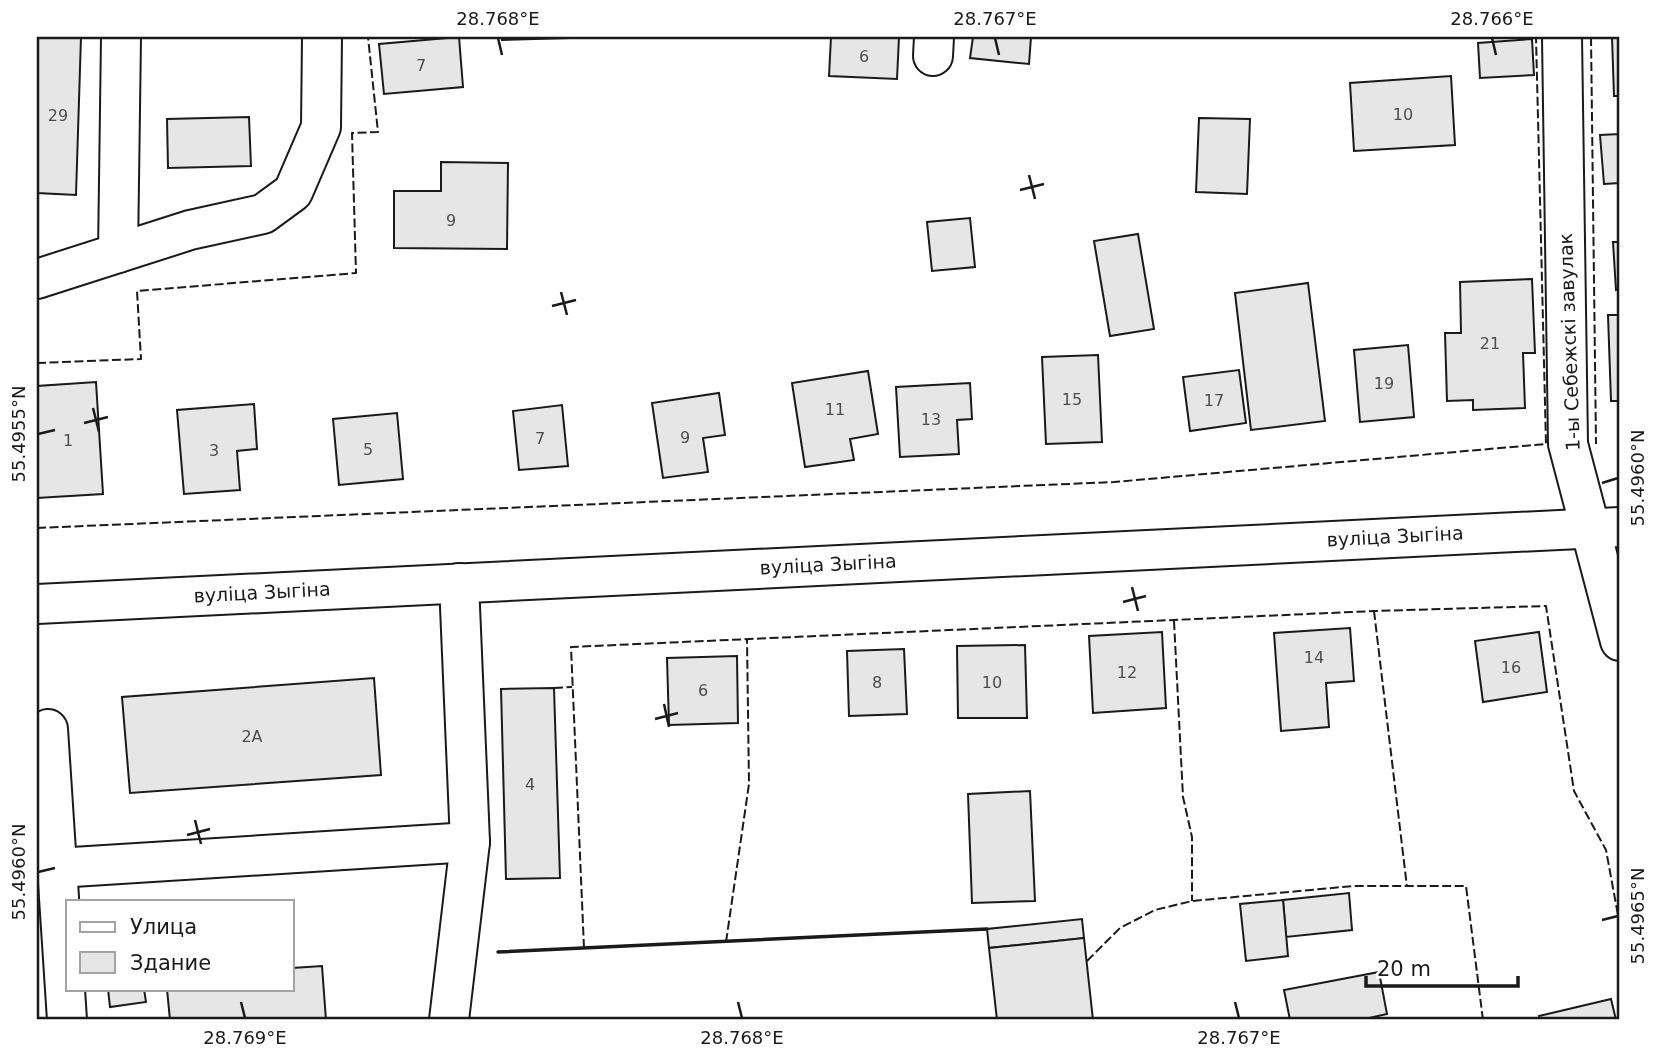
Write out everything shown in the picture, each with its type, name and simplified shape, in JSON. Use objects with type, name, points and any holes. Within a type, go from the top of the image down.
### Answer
[{"type":"street","points":[[118,253],[121,37]]},
{"type":"street","points":[[37,279],[190,230],[262,214],[293,192],[321,127],[321,37]]},
{"type":"street","name":"1-ы Себежскі завулак","points":[[1562,37],[1568,444],[1604,527],[1620,641]]},
{"type":"street","name":"вуліца Зыгіна","points":[[37,604],[1604,527]]},
{"type":"street","points":[[449,1020],[470,842],[459,583]]},
{"type":"street","points":[[48,729],[67,1020]]},
{"type":"street","points":[[57,868],[470,842]]},
{"type":"building","points":[[37,37],[81,37],[76,195],[37,193]]},
{"type":"building","points":[[459,37],[463,87],[384,94],[379,44]]},
{"type":"building","points":[[502,37],[606,37],[502,40]]},
{"type":"building","points":[[831,37],[899,37],[897,79],[829,76]]},
{"type":"building","points":[[973,37],[1031,37],[1029,64],[970,58]]},
{"type":"building","points":[[1612,37],[1620,37],[1620,96],[1614,96]]},
{"type":"building","points":[[1532,39],[1534,75],[1480,78],[1478,43]]},
{"type":"building","points":[[1451,76],[1455,145],[1354,151],[1350,83]]},
{"type":"building","points":[[249,117],[251,166],[168,168],[167,119]]},
{"type":"building","points":[[1199,118],[1250,119],[1247,194],[1196,192]]},
{"type":"building","points":[[1620,134],[1620,183],[1604,184],[1600,135]]},
{"type":"building","points":[[441,162],[508,163],[507,249],[394,248],[394,191],[441,191]]},
{"type":"building","points":[[970,218],[975,267],[932,271],[927,222]]},
{"type":"building","points":[[1138,234],[1154,329],[1110,336],[1094,241]]},
{"type":"building","points":[[1613,242],[1620,242],[1620,289],[1616,290]]},
{"type":"building","points":[[1532,279],[1535,353],[1523,353],[1525,408],[1473,410],[1473,400],[1447,401],[1445,333],[1461,333],[1460,282]]},
{"type":"building","points":[[1308,283],[1325,421],[1251,430],[1235,293]]},
{"type":"building","points":[[1608,315],[1620,315],[1620,401],[1611,401]]},
{"type":"building","points":[[1408,345],[1414,417],[1360,422],[1354,350]]},
{"type":"building","points":[[1098,355],[1102,442],[1046,444],[1042,357]]},
{"type":"building","points":[[1239,370],[1246,423],[1190,431],[1183,377]]},
{"type":"building","points":[[868,371],[878,434],[850,439],[854,460],[805,467],[792,383]]},
{"type":"building","points":[[96,382],[103,494],[37,498],[37,386]]},
{"type":"building","points":[[970,383],[972,419],[957,420],[959,454],[900,457],[896,387]]},
{"type":"building","points":[[719,393],[725,435],[703,438],[708,472],[663,478],[652,403]]},
{"type":"building","points":[[254,404],[257,449],[237,451],[240,490],[184,494],[177,410]]},
{"type":"building","points":[[562,405],[568,466],[519,470],[513,411]]},
{"type":"building","points":[[397,413],[403,479],[339,485],[333,419]]},
{"type":"building","points":[[1350,628],[1354,681],[1326,683],[1329,727],[1281,731],[1274,633]]},
{"type":"building","points":[[1162,632],[1166,708],[1093,713],[1089,636]]},
{"type":"building","points":[[1539,632],[1547,692],[1483,702],[1475,641]]},
{"type":"building","points":[[1025,645],[1027,718],[958,718],[957,646]]},
{"type":"building","points":[[904,649],[907,714],[849,716],[847,651]]},
{"type":"building","points":[[737,656],[738,723],[669,725],[667,658]]},
{"type":"building","points":[[374,678],[381,775],[130,793],[122,697]]},
{"type":"building","points":[[554,688],[560,878],[506,879],[501,689]]},
{"type":"building","points":[[1030,791],[1035,901],[972,903],[968,794]]},
{"type":"building","points":[[1349,893],[1352,930],[1286,937],[1283,900]]},
{"type":"building","points":[[1283,900],[1288,956],[1246,961],[1240,904]]},
{"type":"building","points":[[1082,919],[1084,938],[989,948],[987,929]]},
{"type":"building","points":[[1084,938],[1093,1020],[997,1020],[989,948]]},
{"type":"building","points":[[322,966],[326,1020],[170,1020],[167,990],[294,990],[294,968]]},
{"type":"building","points":[[1379,972],[1387,1014],[1360,1020],[1290,1020],[1284,990]]},
{"type":"building","points":[[108,990],[144,990],[146,1002],[110,1007]]},
{"type":"building","points":[[1611,999],[1616,1020],[1540,1020],[1539,1016]]},
{"type":"fence","points":[[37,363],[141,359],[137,291],[356,273],[352,133],[378,132],[368,37]]},
{"type":"fence","points":[[37,528],[1114,482],[1546,444],[1536,37]]},
{"type":"fence","points":[[1591,37],[1596,444]]},
{"type":"fence","points":[[584,948],[571,647],[1374,611],[1546,606],[1574,791],[1606,850],[1620,926]]},
{"type":"fence","points":[[1374,611],[1407,887]]},
{"type":"fence","points":[[1174,621],[1183,797],[1192,837],[1192,901]]},
{"type":"fence","points":[[726,942],[749,784],[747,639]]},
{"type":"fence","points":[[554,688],[572,687]]},
{"type":"fence","points":[[1087,961],[1120,928],[1155,910],[1192,901],[1353,886],[1466,886],[1483,1020]]},
{"type":"wall","points":[[498,952],[987,929]]}]
